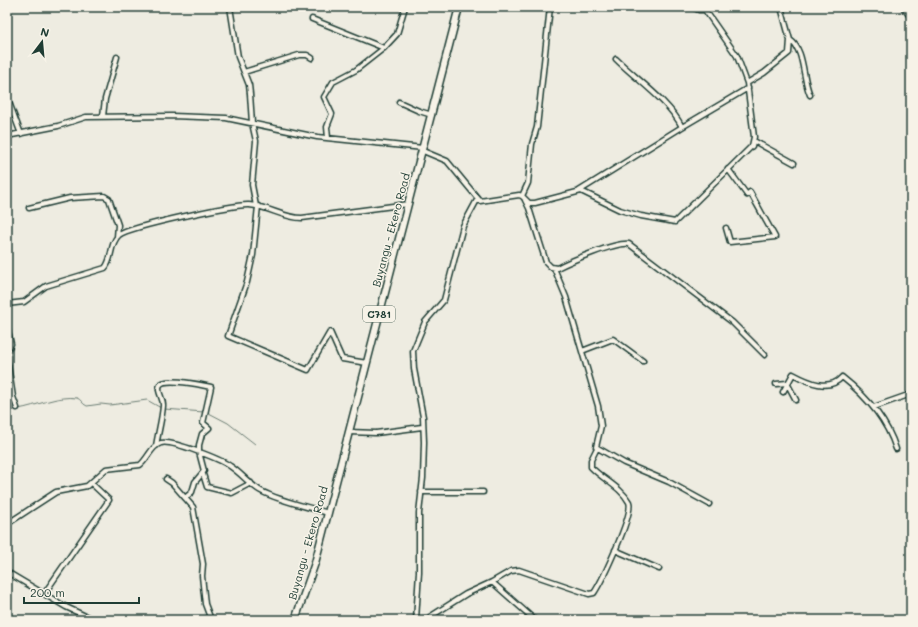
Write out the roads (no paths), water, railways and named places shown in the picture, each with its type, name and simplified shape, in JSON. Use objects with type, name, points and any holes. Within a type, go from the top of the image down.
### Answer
[{"type":"main road","name":"Buyangu - Ekero Road","points":[[295,620],[315,563],[459,7]]},
{"type":"street","points":[[230,7],[236,46],[249,85],[252,123],[256,142],[252,182],[257,206],[253,255],[248,282],[228,336],[308,370],[330,332],[342,359],[367,363]]},
{"type":"street","points":[[328,138],[327,127],[332,114],[325,104],[324,96],[334,81],[356,70],[384,48],[397,34],[405,7]]},
{"type":"street","points":[[522,196],[528,183],[532,144],[537,127],[550,7]]},
{"type":"street","points":[[579,191],[620,210],[641,216],[674,222],[699,200],[728,169],[751,148],[754,141],[747,86],[737,56],[706,8],[699,10],[692,7]]},
{"type":"street","points":[[7,136],[58,126],[86,117],[172,116],[226,118],[328,138],[423,150],[447,161],[477,200],[482,201],[522,196],[532,204],[579,191],[747,86],[788,55],[790,40],[781,7]]},
{"type":"street","points":[[903,7],[911,18]]},
{"type":"street","points":[[312,19],[384,48]]},
{"type":"street","points":[[790,40],[799,49],[805,83],[810,95]]},
{"type":"street","points":[[244,72],[299,55],[307,55],[312,58]]},
{"type":"street","points":[[103,116],[105,100],[117,57]]},
{"type":"street","points":[[616,60],[671,111],[682,127]]},
{"type":"street","points":[[7,97],[21,134]]},
{"type":"street","points":[[399,102],[419,111],[432,114]]},
{"type":"street","points":[[754,141],[794,163]]},
{"type":"street","points":[[726,228],[730,242],[774,237],[750,192],[747,195],[728,169]]},
{"type":"street","points":[[29,208],[70,198],[104,196],[109,199],[118,225],[117,238]]},
{"type":"street","points":[[425,620],[466,594],[511,571],[519,570],[592,595],[595,592],[628,519],[630,505],[619,490],[591,466],[590,460],[597,448],[596,443],[601,427],[600,418],[566,297],[554,268],[546,262],[529,208],[522,196]]},
{"type":"street","points":[[416,620],[419,572],[419,513],[424,442],[422,427],[423,417],[414,369],[413,351],[425,322],[440,306],[445,296],[463,226],[477,200]]},
{"type":"street","points":[[7,304],[24,302],[41,288],[106,267],[113,245],[117,238],[125,232],[159,222],[243,205],[257,206],[291,218],[302,218],[408,204]]},
{"type":"street","points":[[554,268],[608,248],[629,244],[732,322],[765,355]]},
{"type":"street","points":[[7,326],[11,344],[7,351],[7,358],[13,397],[17,408]]},
{"type":"street","points":[[582,351],[613,339],[644,361]]},
{"type":"street","points":[[783,392],[793,374],[810,383],[820,385],[836,382],[842,377],[874,407],[890,433],[896,449]]},
{"type":"street","points":[[7,524],[56,492],[87,486],[106,469],[142,464],[155,446],[163,406],[159,386],[165,381],[211,386],[203,423],[209,428],[201,437],[199,452],[206,487],[220,488],[228,492],[232,492],[251,483]]},
{"type":"street","points":[[776,384],[787,383]]},
{"type":"street","points":[[787,383],[796,400]]},
{"type":"street","points":[[874,407],[911,394]]},
{"type":"street","points":[[349,432],[376,433],[422,427]]},
{"type":"street","points":[[155,446],[163,443],[177,444],[199,452],[228,464],[260,490],[286,501],[328,513]]},
{"type":"street","points":[[597,448],[624,463],[669,482],[709,504]]},
{"type":"street","points":[[185,498],[192,492],[195,482],[203,474]]},
{"type":"street","points":[[166,479],[193,507],[200,542],[205,604],[211,620]]},
{"type":"street","points":[[44,594],[109,500],[91,482]]},
{"type":"street","points":[[421,492],[483,492]]},
{"type":"street","points":[[614,550],[659,569]]},
{"type":"street","points":[[7,572],[93,620]]},
{"type":"street","points":[[492,582],[535,620]]},
{"type":"waterway","points":[[18,409],[55,399],[70,397],[77,398],[87,406],[101,404],[110,405],[147,400],[161,408]]},
{"type":"waterway","points":[[7,408],[15,409]]},
{"type":"waterway","points":[[164,409],[204,412]]},
{"type":"waterway","points":[[207,412],[228,423],[255,444]]}]
